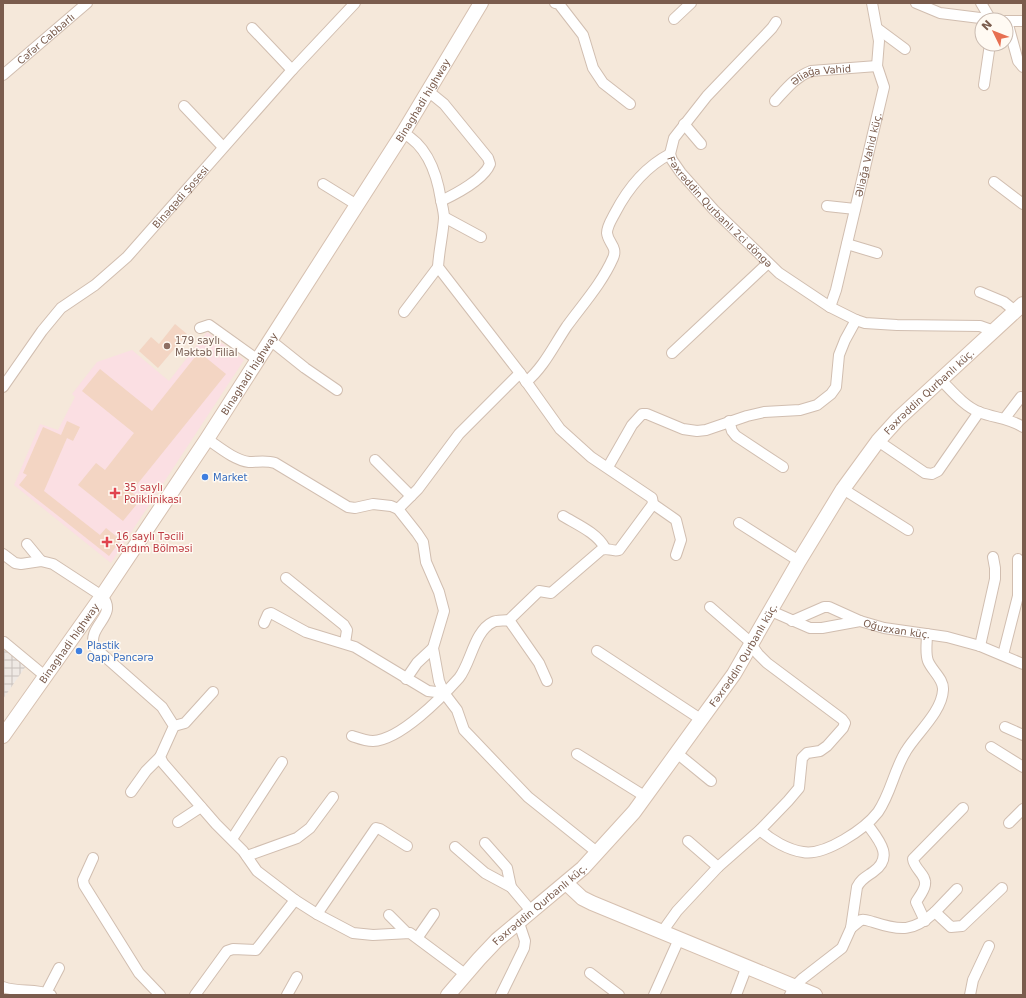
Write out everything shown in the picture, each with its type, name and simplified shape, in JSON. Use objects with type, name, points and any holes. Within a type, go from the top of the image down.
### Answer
[{"type":"street","name":"Cəfər Cabbarlı","points":[[3,75],[87,3]]},
{"type":"street","name":"Binəqədi Şosesi","points":[[3,387],[42,331],[61,308],[105,277],[127,257],[292,70],[355,3]]},
{"type":"street","name":"Binaghadi highway","points":[[3,736],[102,596],[207,439],[403,133],[481,3]]},
{"type":"street","points":[[674,19],[691,3]]},
{"type":"street","name":"Əliağa Vahid küç.","points":[[830,307],[836,290],[884,87],[876,66],[878,29],[872,3]]},
{"type":"street","points":[[916,3],[940,13],[974,17]]},
{"type":"street","points":[[981,3],[987,12]]},
{"type":"street","points":[[558,4],[583,35],[593,68],[603,83],[630,104]]},
{"type":"street","name":"Fəxrəddin Qurbanlı 2ci döngə","points":[[776,22],[707,96],[674,138],[670,154],[672,160],[681,173],[709,205],[779,273],[830,307],[865,323],[891,325],[980,326],[994,331]]},
{"type":"street","points":[[252,28],[292,70]]},
{"type":"street","points":[[878,29],[904,49]]},
{"type":"street","points":[[1014,46],[1018,61],[1023,67]]},
{"type":"street","points":[[984,84],[989,52]]},
{"type":"street","name":"Əliağa Vahid","points":[[774,101],[794,81],[811,71],[876,66]]},
{"type":"street","points":[[428,91],[444,104],[488,158],[490,164],[488,170],[464,188],[442,201]]},
{"type":"street","points":[[184,106],[223,147]]},
{"type":"street","points":[[684,124],[701,144]]},
{"type":"street","points":[[403,133],[414,141],[432,165],[437,176],[444,217],[438,267],[404,312]]},
{"type":"street","points":[[526,382],[539,369],[567,326],[602,279],[614,257],[613,244],[607,232],[626,193],[634,182],[661,159],[670,154]]},
{"type":"street","points":[[994,182],[1023,204]]},
{"type":"street","points":[[323,184],[357,205]]},
{"type":"street","points":[[827,206],[855,209]]},
{"type":"street","points":[[444,217],[481,237]]},
{"type":"street","points":[[847,244],[877,253]]},
{"type":"street","points":[[672,353],[768,263]]},
{"type":"street","points":[[438,267],[520,373],[560,429],[591,457],[652,498],[653,504],[676,520],[681,540],[676,555]]},
{"type":"street","points":[[980,292],[1019,308]]},
{"type":"street","name":"Fəxrəddin Qurbanlı küç.","points":[[448,995],[465,974],[497,940],[566,883],[598,853],[646,797],[702,720],[752,646],[799,561],[844,489],[878,440],[898,419],[1019,308]]},
{"type":"street","points":[[608,467],[632,425],[642,414],[647,414],[689,430],[706,430],[729,421],[764,412],[800,410],[823,402],[836,387],[839,355],[856,320]]},
{"type":"street","points":[[200,328],[209,325],[258,360]]},
{"type":"street","points":[[270,340],[305,368],[337,390]]},
{"type":"street","points":[[398,509],[411,496],[459,434],[520,373]]},
{"type":"street","points":[[941,380],[966,404],[978,412],[1005,418],[1023,427]]},
{"type":"street","points":[[1005,418],[1021,397]]},
{"type":"street","points":[[878,440],[925,473],[932,474],[938,471],[978,412]]},
{"type":"street","points":[[729,421],[736,436],[783,467]]},
{"type":"street","points":[[207,439],[241,460],[249,462],[269,461],[275,463],[348,507],[355,508],[373,504],[384,504],[398,509],[423,542],[428,571],[439,592],[444,612],[433,648],[439,681],[444,693],[456,710],[464,730],[528,797],[598,853]]},
{"type":"street","points":[[375,460],[411,496]]},
{"type":"street","points":[[844,489],[908,530]]},
{"type":"street","points":[[563,516],[595,536],[601,541],[605,548],[614,551],[619,550],[653,504]]},
{"type":"street","points":[[739,523],[799,561]]},
{"type":"street","points":[[27,544],[41,561]]},
{"type":"street","points":[[352,736],[373,741],[398,733],[444,693],[466,670],[479,638],[486,627],[496,621],[509,620],[536,593],[542,591],[551,593],[605,548]]},
{"type":"street","points":[[3,554],[15,564],[41,561],[54,564],[102,596],[108,603],[108,609],[93,634],[92,641],[94,647],[162,707],[174,726]]},
{"type":"street","points":[[980,646],[995,579],[993,557]]},
{"type":"street","points":[[1003,655],[1018,596],[1018,559]]},
{"type":"street","points":[[286,578],[344,625],[346,630],[345,643]]},
{"type":"street","points":[[662,932],[676,911],[718,867],[760,830],[799,788],[802,758],[807,753],[820,751],[843,728],[845,723],[842,718],[767,663],[743,635],[710,607]]},
{"type":"street","points":[[792,621],[824,607],[829,607],[860,621]]},
{"type":"street","name":"Oğuzxan küç.","points":[[771,611],[810,628],[822,628],[860,621],[884,628],[927,634],[980,646],[1023,664]]},
{"type":"street","points":[[264,623],[268,614],[271,613],[306,632],[345,643],[428,691],[444,693]]},
{"type":"street","points":[[509,620],[539,663],[547,681]]},
{"type":"street","points":[[760,830],[773,840],[802,852],[809,853],[847,839],[867,824],[877,812],[891,788],[904,754],[927,725],[937,708],[944,691],[943,684],[928,661],[927,634]]},
{"type":"street","points":[[4,642],[45,676]]},
{"type":"street","points":[[406,679],[417,663],[433,648]]},
{"type":"street","points":[[597,651],[702,720]]},
{"type":"street","points":[[174,726],[185,723],[213,692]]},
{"type":"street","points":[[131,792],[146,771],[160,757],[174,726]]},
{"type":"street","points":[[1005,727],[1023,735]]},
{"type":"street","points":[[991,747],[1023,767]]},
{"type":"street","points":[[577,754],[646,797]]},
{"type":"street","points":[[678,754],[711,781]]},
{"type":"street","points":[[160,757],[163,763],[247,856],[257,870],[295,900],[317,914],[353,933],[372,935],[406,932]]},
{"type":"street","points":[[232,839],[282,762]]},
{"type":"street","points":[[247,856],[297,838],[313,824],[332,796]]},
{"type":"street","points":[[178,822],[201,806]]},
{"type":"street","points":[[925,921],[916,902],[925,886],[925,882],[914,864],[913,859],[963,808]]},
{"type":"street","points":[[1009,822],[1023,809]]},
{"type":"street","points":[[792,991],[842,948],[851,928],[857,887],[860,881],[876,869],[883,859],[884,854],[880,842],[867,824]]},
{"type":"street","points":[[317,914],[376,828],[407,846]]},
{"type":"street","points":[[688,841],[718,867]]},
{"type":"street","points":[[485,843],[508,868],[511,887]]},
{"type":"street","points":[[455,847],[485,873],[511,887],[532,912]]},
{"type":"street","points":[[93,858],[83,880],[84,885],[139,973],[160,995]]},
{"type":"street","points":[[566,883],[582,898],[592,903],[747,966],[792,991],[815,995]]},
{"type":"street","points":[[935,912],[951,927],[962,926],[1002,888]]},
{"type":"street","points":[[851,928],[861,920],[900,928],[915,927],[935,912],[957,889]]},
{"type":"street","points":[[195,995],[227,951],[233,949],[256,950],[295,900]]},
{"type":"street","points":[[418,937],[434,914]]},
{"type":"street","points":[[389,915],[406,932],[418,937],[465,974]]},
{"type":"street","points":[[501,995],[524,948],[525,941],[519,923]]},
{"type":"street","points":[[654,995],[679,938]]},
{"type":"street","points":[[970,995],[973,980],[989,946]]},
{"type":"street","points":[[736,995],[747,966]]},
{"type":"street","points":[[5,990],[48,994],[59,968]]},
{"type":"street","points":[[590,973],[619,995]]},
{"type":"street","points":[[287,995],[297,977]]},
{"type":"shaded area","points":[[3,3],[1023,3],[1023,995],[3,995]]},
{"type":"shaded area","points":[[207,332],[244,360],[111,563],[14,485],[40,424],[58,430],[75,397],[72,394],[97,362],[132,350],[169,381]]},
{"type":"shaded area","points":[[3,648],[26,666],[3,699]]},
{"type":"building","points":[[175,324],[187,334],[158,368],[139,351],[151,337],[159,344]]},
{"type":"building","points":[[199,352],[226,374],[131,492],[141,499],[123,521],[78,485],[96,463],[105,470],[134,433],[82,391],[100,369],[152,411]]},
{"type":"building","points":[[67,421],[80,427],[73,441],[67,438],[44,491],[100,535],[106,528],[121,540],[109,556],[19,485],[27,475],[23,473],[43,427],[61,435]]},
{"type":"place","name":"179 saylı Məktəb Filial","points":[[167,346]]},
{"type":"place","name":"Market","points":[[205,477]]},
{"type":"place","name":"35 saylı Poliklinikası","points":[[115,493]]},
{"type":"place","name":"16 saylı Təcili Yardım Bölməsi","points":[[107,542]]},
{"type":"place","name":"Plastik Qapı Pəncərə","points":[[79,651]]}]
